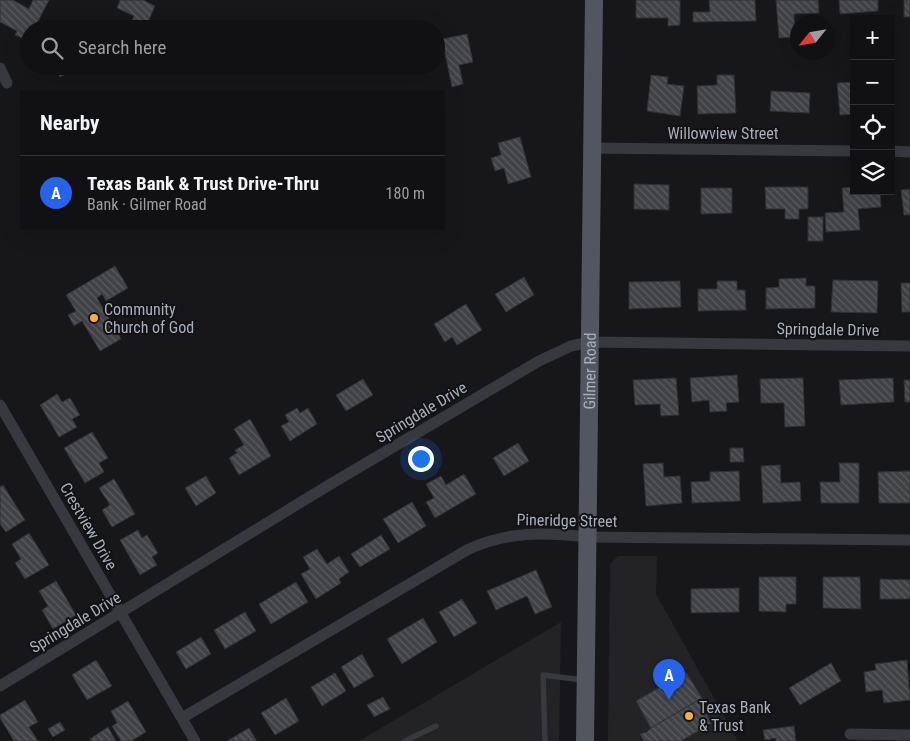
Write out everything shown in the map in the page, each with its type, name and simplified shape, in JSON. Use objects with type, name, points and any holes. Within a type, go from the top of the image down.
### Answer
[{"type":"main road","name":"Gilmer Road","points":[[585,741],[594,0]]},
{"type":"street","points":[[0,68],[8,83]]},
{"type":"street","name":"Willowview Street","points":[[592,148],[850,151]]},
{"type":"street","points":[[895,151],[910,152]]},
{"type":"street","name":"Springdale Drive","points":[[0,686],[329,485],[539,361],[571,346],[590,342],[910,346]]},
{"type":"street","name":"Crestview Drive","points":[[0,405],[195,741]]},
{"type":"street","name":"Pineridge Street","points":[[182,718],[474,547],[504,537],[521,534],[561,534],[588,537],[910,540]]},
{"type":"street","points":[[850,734],[910,735]]},
{"type":"lane","points":[[545,741],[543,675],[586,680]]},
{"type":"lane","points":[[405,741],[436,726]]},
{"type":"shaded area","points":[[618,556],[657,556],[656,594],[738,741],[608,741],[610,564]]},
{"type":"shaded area","points":[[561,622],[559,741],[359,741]]},
{"type":"building","points":[[0,0],[13,0],[29,9],[33,0],[49,0],[39,20],[20,20],[20,37],[15,35],[17,31],[0,22]]},
{"type":"building","points":[[120,0],[143,0],[155,6],[149,20],[132,20],[134,16],[117,8]]},
{"type":"building","points":[[636,0],[680,0],[680,25],[668,26],[668,18],[636,18]]},
{"type":"building","points":[[709,0],[755,0],[756,21],[693,22],[693,12],[710,12]]},
{"type":"building","points":[[776,0],[818,0],[819,13],[790,15],[790,37],[779,38]]},
{"type":"building","points":[[839,0],[878,0],[878,11],[840,14]]},
{"type":"building","points":[[904,0],[910,0],[910,17],[904,17]]},
{"type":"building","points":[[467,34],[473,62],[459,65],[463,84],[452,87],[445,53],[445,38]]},
{"type":"building","points":[[651,75],[668,77],[667,84],[684,86],[680,116],[647,111]]},
{"type":"building","points":[[717,75],[734,75],[736,113],[698,114],[697,86],[717,85]]},
{"type":"building","points":[[850,82],[850,114],[840,115],[837,83]]},
{"type":"building","points":[[771,91],[810,93],[809,113],[770,111]]},
{"type":"building","points":[[520,137],[531,177],[508,184],[504,168],[495,171],[491,158],[501,155],[498,143]]},
{"type":"building","points":[[634,184],[669,185],[669,210],[634,209]]},
{"type":"building","points":[[765,187],[808,187],[808,209],[799,209],[799,219],[785,219],[785,209],[766,209]]},
{"type":"building","points":[[850,187],[850,195],[880,195],[881,207],[858,209],[860,230],[826,232],[825,213],[844,212],[842,188]]},
{"type":"building","points":[[701,188],[732,188],[732,213],[701,214]]},
{"type":"building","points":[[910,189],[910,215],[904,215],[901,190]]},
{"type":"building","points":[[808,217],[823,217],[823,241],[808,241]]},
{"type":"building","points":[[115,266],[128,288],[106,301],[102,294],[97,298],[121,339],[100,351],[82,321],[74,326],[68,315],[76,311],[66,295]]},
{"type":"building","points":[[524,277],[534,295],[506,312],[495,294]]},
{"type":"building","points":[[806,278],[806,286],[815,286],[815,308],[766,309],[766,288],[779,287],[779,279]]},
{"type":"building","points":[[833,280],[878,281],[877,313],[831,312]]},
{"type":"building","points":[[680,281],[681,307],[629,309],[629,282]]},
{"type":"building","points":[[717,281],[737,281],[737,290],[745,290],[746,310],[698,311],[698,289],[717,289]]},
{"type":"building","points":[[901,283],[910,283],[910,312],[902,312]]},
{"type":"building","points":[[466,304],[482,330],[457,345],[452,337],[445,342],[434,324]]},
{"type":"building","points":[[737,375],[739,402],[726,403],[727,411],[710,412],[709,400],[692,402],[690,378]]},
{"type":"building","points":[[676,378],[679,415],[661,416],[660,404],[635,405],[633,380]]},
{"type":"building","points":[[803,378],[805,426],[785,427],[784,403],[761,403],[760,379]]},
{"type":"building","points":[[893,378],[894,402],[841,405],[839,380]]},
{"type":"building","points":[[363,379],[373,395],[346,411],[336,395]]},
{"type":"building","points":[[904,380],[910,380],[910,402],[905,402]]},
{"type":"building","points":[[57,394],[62,402],[70,398],[80,415],[72,419],[77,427],[59,437],[40,405]]},
{"type":"building","points":[[297,408],[300,413],[308,408],[317,424],[290,441],[281,426],[289,422],[285,415]]},
{"type":"building","points":[[250,419],[271,456],[239,475],[229,458],[237,453],[235,450],[244,445],[234,429]]},
{"type":"building","points":[[92,432],[108,458],[99,463],[104,472],[85,483],[64,448]]},
{"type":"building","points":[[518,443],[529,461],[504,476],[493,458]]},
{"type":"building","points":[[730,448],[743,448],[744,462],[730,462]]},
{"type":"building","points":[[663,463],[664,477],[680,476],[682,503],[646,506],[643,464]]},
{"type":"building","points":[[839,463],[859,463],[859,503],[821,503],[820,482],[840,482]]},
{"type":"building","points":[[780,465],[781,483],[800,482],[801,501],[763,503],[761,466]]},
{"type":"building","points":[[739,471],[740,501],[692,503],[691,482],[710,481],[710,472]]},
{"type":"building","points":[[910,471],[910,503],[879,503],[878,472]]},
{"type":"building","points":[[464,474],[476,494],[435,518],[426,502],[434,498],[426,484],[441,476],[446,485]]},
{"type":"building","points":[[206,476],[216,493],[196,506],[185,488]]},
{"type":"building","points":[[114,479],[135,514],[112,527],[102,510],[110,505],[99,488]]},
{"type":"building","points":[[3,485],[25,520],[6,532],[0,524],[0,487]]},
{"type":"building","points":[[412,502],[426,526],[398,543],[383,519]]},
{"type":"building","points":[[138,530],[142,538],[147,535],[158,553],[152,557],[157,565],[140,575],[120,540]]},
{"type":"building","points":[[29,533],[49,565],[25,579],[15,563],[21,559],[12,544]]},
{"type":"building","points":[[381,535],[390,549],[360,567],[351,554]]},
{"type":"building","points":[[317,549],[327,564],[339,556],[349,572],[339,579],[341,583],[316,599],[301,574],[310,569],[303,557]]},
{"type":"building","points":[[536,570],[552,607],[535,614],[527,596],[496,610],[487,591]]},
{"type":"building","points":[[759,577],[796,577],[796,604],[786,604],[786,612],[759,611]]},
{"type":"building","points":[[823,577],[860,577],[861,609],[823,608]]},
{"type":"building","points":[[880,579],[910,580],[910,599],[880,599]]},
{"type":"building","points":[[56,581],[76,615],[53,629],[42,610],[48,606],[39,591]]},
{"type":"building","points":[[296,582],[308,602],[271,624],[259,604]]},
{"type":"building","points":[[739,588],[739,612],[691,613],[691,589]]},
{"type":"building","points":[[462,599],[477,623],[454,637],[439,612]]},
{"type":"building","points":[[245,612],[256,631],[225,649],[214,630]]},
{"type":"building","points":[[423,618],[437,642],[402,664],[387,639]]},
{"type":"building","points":[[201,637],[211,654],[186,669],[176,652]]},
{"type":"building","points":[[362,654],[374,676],[354,688],[341,667]]},
{"type":"building","points":[[96,660],[112,686],[87,700],[72,675]]},
{"type":"building","points":[[907,660],[910,700],[884,703],[882,690],[866,692],[864,672],[876,670],[875,664]]},
{"type":"building","points":[[831,663],[841,681],[800,705],[789,688]]},
{"type":"building","points":[[686,672],[702,698],[651,728],[636,701]]},
{"type":"building","points":[[335,673],[346,691],[322,706],[311,687]]},
{"type":"building","points":[[383,697],[390,709],[374,717],[367,705]]},
{"type":"building","points":[[286,698],[299,721],[275,735],[261,713]]},
{"type":"building","name":"Texas Bank & Trust","points":[[702,698],[705,704],[704,710],[712,723],[681,741],[644,741],[640,734],[647,732]]},
{"type":"building","points":[[25,700],[38,722],[29,727],[38,741],[14,741],[0,718],[0,715]]},
{"type":"building","points":[[128,701],[146,732],[131,741],[121,741],[112,726],[117,723],[111,711]]},
{"type":"building","points":[[60,722],[65,730],[53,737],[48,729]]},
{"type":"building","points":[[794,726],[796,741],[776,741],[776,738],[765,740],[763,730]]},
{"type":"building","points":[[108,727],[116,741],[91,741],[90,739]]},
{"type":"building","points":[[249,728],[257,741],[227,741]]},
{"type":"place","name":"Community Church of God","points":[[94,318]]},
{"type":"place","name":"Texas Bank & Trust Drive-Thru","points":[[669,700]]},
{"type":"place","name":"Texas Bank & Trust","points":[[689,716]]}]
